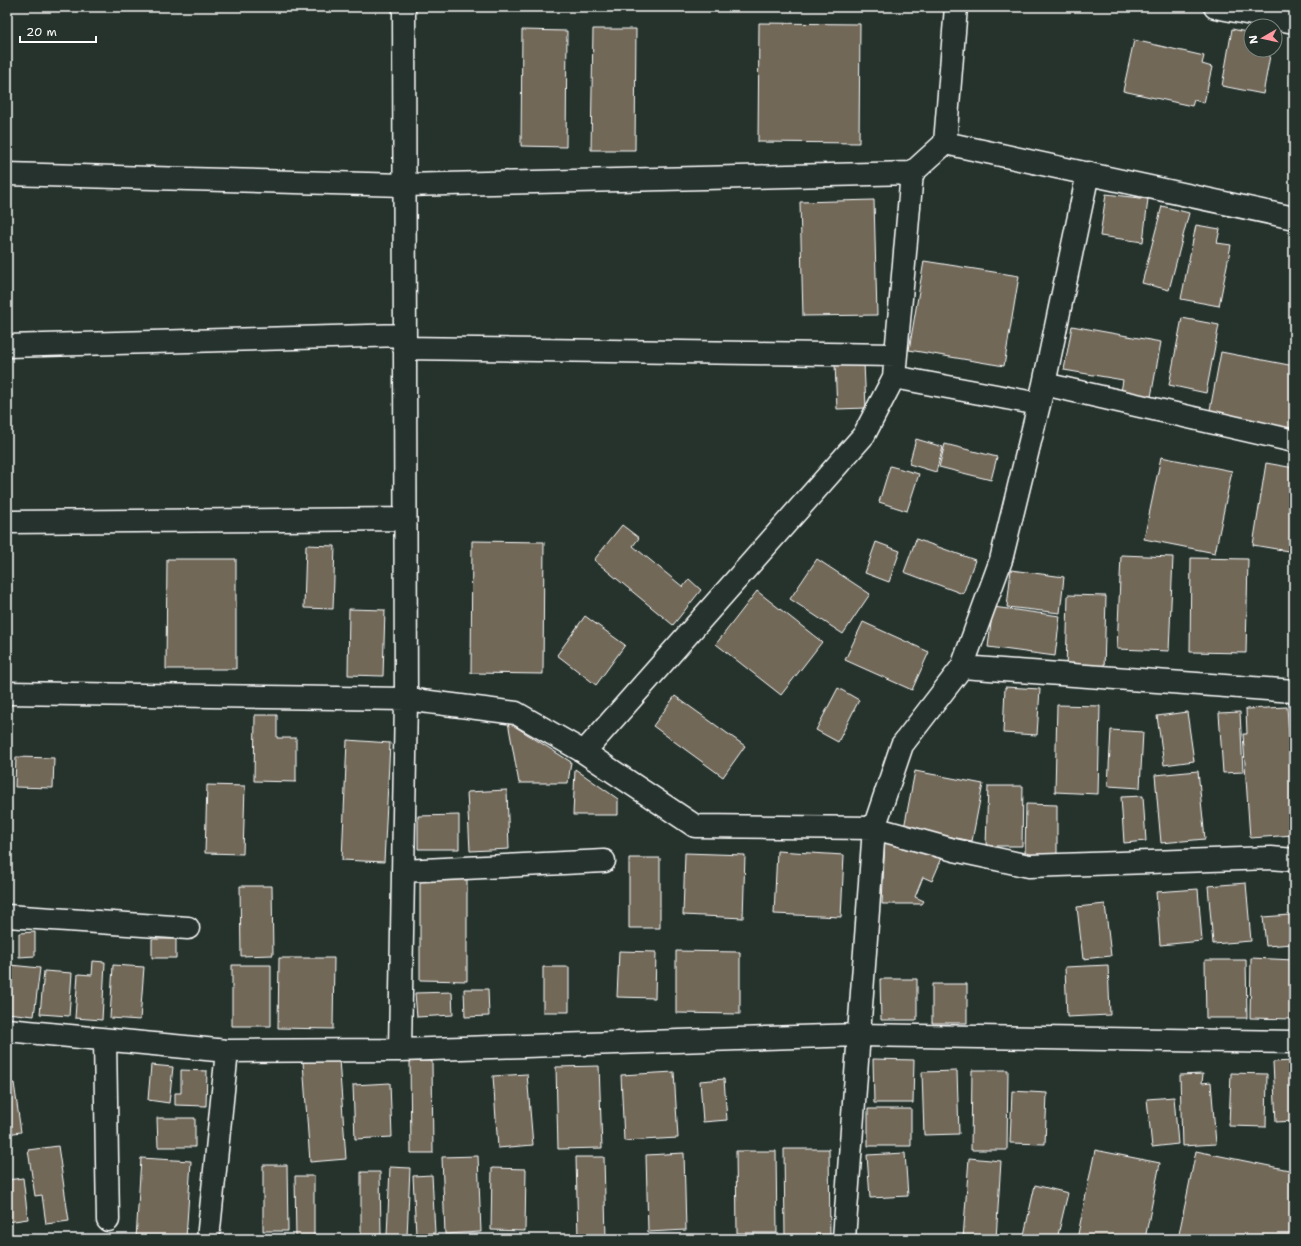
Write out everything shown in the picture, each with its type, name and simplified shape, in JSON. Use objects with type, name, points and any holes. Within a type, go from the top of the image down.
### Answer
[{"type":"street","points":[[400,1050],[406,699],[404,7]]},
{"type":"street","points":[[7,174],[404,185],[912,173],[945,143],[956,7]]},
{"type":"street","points":[[1215,7],[1294,22]]},
{"type":"street","points":[[945,143],[1294,218]]},
{"type":"street","points":[[584,752],[864,435],[894,376],[912,173]]},
{"type":"street","points":[[844,1239],[874,828],[902,745],[962,667],[1001,560],[1042,394],[1088,173]]},
{"type":"street","points":[[7,346],[404,341],[896,355]]},
{"type":"street","points":[[894,376],[1042,394],[1294,440]]},
{"type":"street","points":[[7,522],[405,519]]},
{"type":"street","points":[[962,667],[1294,691]]},
{"type":"street","points":[[7,693],[406,699],[516,713],[584,752],[695,826],[874,828],[954,850],[1029,866],[1271,858],[1294,860]]},
{"type":"street","points":[[403,871],[604,861]]},
{"type":"street","points":[[7,916],[188,928]]},
{"type":"street","points":[[7,1030],[226,1052],[400,1050],[859,1035],[1294,1042]]},
{"type":"street","points":[[106,1040],[108,1220]]},
{"type":"street","points":[[208,1239],[226,1052]]},
{"type":"building","points":[[759,23],[860,24],[859,143],[758,142]]},
{"type":"building","points":[[593,29],[636,29],[635,150],[591,150]]},
{"type":"building","points":[[1232,29],[1243,31],[1243,58],[1270,58],[1263,94],[1222,86]]},
{"type":"building","points":[[522,30],[567,31],[566,147],[521,146]]},
{"type":"building","points":[[1134,40],[1204,56],[1202,64],[1212,67],[1204,103],[1194,100],[1192,106],[1123,91]]},
{"type":"building","points":[[1106,194],[1148,199],[1143,242],[1100,236]]},
{"type":"building","points":[[874,200],[877,315],[803,316],[800,202]]},
{"type":"building","points":[[1162,206],[1189,213],[1169,290],[1142,283]]},
{"type":"building","points":[[1196,225],[1220,229],[1217,243],[1231,245],[1219,306],[1181,299]]},
{"type":"building","points":[[924,261],[1019,276],[1004,366],[909,350]]},
{"type":"building","points":[[1182,318],[1219,325],[1206,393],[1169,385]]},
{"type":"building","points":[[1072,326],[1161,342],[1151,397],[1121,392],[1123,380],[1064,370]]},
{"type":"building","points":[[1221,352],[1294,366],[1294,431],[1209,415]]},
{"type":"building","points":[[864,363],[866,408],[837,409],[835,364]]},
{"type":"building","points":[[916,439],[943,447],[936,472],[909,464]]},
{"type":"building","points":[[945,444],[997,457],[991,480],[939,467]]},
{"type":"building","points":[[1161,457],[1232,471],[1215,553],[1144,539]]},
{"type":"building","points":[[1266,463],[1294,468],[1294,552],[1253,545]]},
{"type":"building","points":[[890,466],[919,474],[907,511],[879,502]]},
{"type":"building","points":[[622,525],[639,538],[633,546],[683,587],[689,579],[701,590],[673,625],[594,560]]},
{"type":"building","points":[[916,539],[975,560],[963,594],[904,572]]},
{"type":"building","points":[[472,541],[544,542],[543,674],[471,673]]},
{"type":"building","points":[[876,542],[900,551],[889,582],[865,573]]},
{"type":"building","points":[[306,545],[335,546],[333,609],[304,608]]},
{"type":"building","points":[[1121,555],[1173,557],[1169,651],[1117,649]]},
{"type":"building","points":[[1191,558],[1248,559],[1246,653],[1190,652]]},
{"type":"building","points":[[167,559],[236,559],[236,669],[166,669]]},
{"type":"building","points":[[817,559],[870,594],[843,634],[790,599]]},
{"type":"building","points":[[1011,570],[1064,577],[1060,613],[1007,607]]},
{"type":"building","points":[[757,591],[822,642],[781,695],[716,644]]},
{"type":"building","points":[[1068,595],[1106,596],[1104,672],[1066,671]]},
{"type":"building","points":[[993,607],[1060,616],[1055,656],[988,647]]},
{"type":"building","points":[[349,609],[385,610],[383,676],[348,675]]},
{"type":"building","points":[[585,616],[625,645],[596,685],[557,655]]},
{"type":"building","points":[[863,622],[929,652],[912,690],[845,660]]},
{"type":"building","points":[[1005,687],[1040,689],[1037,735],[1003,733]]},
{"type":"building","points":[[838,688],[859,700],[838,742],[816,730]]},
{"type":"building","points":[[675,696],[745,746],[723,777],[653,726]]},
{"type":"building","points":[[1057,705],[1100,706],[1098,794],[1055,792]]},
{"type":"building","points":[[1287,707],[1294,806],[1294,835],[1250,838],[1243,734],[1247,734],[1246,709]]},
{"type":"building","points":[[1187,712],[1194,761],[1164,765],[1157,716]]},
{"type":"building","points":[[1240,712],[1243,772],[1223,773],[1219,713]]},
{"type":"building","points":[[255,715],[277,715],[277,738],[296,738],[296,782],[254,781]]},
{"type":"building","points":[[508,722],[571,762],[568,783],[519,783]]},
{"type":"building","points":[[1111,730],[1143,732],[1140,788],[1108,786]]},
{"type":"building","points":[[347,740],[390,743],[384,862],[342,860]]},
{"type":"building","points":[[16,757],[54,758],[53,788],[15,787]]},
{"type":"building","points":[[575,769],[618,799],[618,815],[573,815]]},
{"type":"building","points":[[915,771],[983,784],[972,841],[904,828]]},
{"type":"building","points":[[1198,771],[1205,839],[1161,843],[1155,775]]},
{"type":"building","points":[[207,785],[245,786],[243,854],[205,853]]},
{"type":"building","points":[[988,786],[1023,786],[1022,846],[986,846]]},
{"type":"building","points":[[507,790],[509,849],[470,851],[467,792]]},
{"type":"building","points":[[1143,796],[1146,841],[1124,843],[1121,797]]},
{"type":"building","points":[[1026,804],[1057,805],[1057,856],[1025,856]]},
{"type":"building","points":[[459,815],[459,849],[418,849],[418,816]]},
{"type":"building","points":[[885,836],[942,858],[932,881],[923,877],[915,897],[924,901],[922,904],[882,904]]},
{"type":"building","points":[[777,851],[844,855],[841,917],[774,914]]},
{"type":"building","points":[[685,853],[745,855],[743,918],[683,915]]},
{"type":"building","points":[[629,858],[660,858],[660,928],[629,928]]},
{"type":"building","points":[[420,874],[467,874],[467,981],[420,980]]},
{"type":"building","points":[[1246,883],[1251,941],[1213,944],[1208,886]]},
{"type":"building","points":[[240,886],[272,886],[273,955],[241,956]]},
{"type":"building","points":[[1198,889],[1202,941],[1160,945],[1156,892]]},
{"type":"building","points":[[1105,904],[1111,956],[1083,959],[1077,907]]},
{"type":"building","points":[[1290,915],[1293,944],[1266,946],[1263,917]]},
{"type":"building","points":[[35,932],[35,956],[19,957],[19,933]]},
{"type":"building","points":[[152,939],[176,939],[176,958],[152,958]]},
{"type":"building","points":[[619,951],[656,952],[655,998],[617,997]]},
{"type":"building","points":[[676,951],[740,952],[740,1014],[676,1013]]},
{"type":"building","points":[[279,958],[334,958],[333,1029],[278,1028]]},
{"type":"building","points":[[1251,958],[1294,960],[1293,1019],[1250,1018]]},
{"type":"building","points":[[1205,960],[1246,960],[1247,1018],[1206,1018]]},
{"type":"building","points":[[93,961],[105,962],[102,1020],[75,1018],[78,974],[92,975]]},
{"type":"building","points":[[10,965],[40,968],[34,1016],[7,1013]]},
{"type":"building","points":[[113,965],[144,967],[140,1020],[110,1018]]},
{"type":"building","points":[[232,965],[271,965],[271,1026],[232,1026]]},
{"type":"building","points":[[1108,965],[1110,1015],[1067,1017],[1065,967]]},
{"type":"building","points":[[543,967],[569,967],[569,1012],[543,1012]]},
{"type":"building","points":[[44,971],[72,973],[69,1016],[40,1014]]},
{"type":"building","points":[[880,979],[917,979],[917,1020],[881,1020]]},
{"type":"building","points":[[932,984],[967,984],[967,1023],[932,1023]]},
{"type":"building","points":[[464,989],[488,989],[489,1016],[465,1017]]},
{"type":"building","points":[[452,992],[453,1015],[417,1017],[415,993]]},
{"type":"building","points":[[339,1059],[346,1159],[310,1162],[303,1062]]},
{"type":"building","points":[[873,1059],[914,1060],[913,1103],[874,1103]]},
{"type":"building","points":[[410,1061],[432,1061],[433,1153],[411,1153]]},
{"type":"building","points":[[1294,1061],[1294,1121],[1276,1122],[1273,1062]]},
{"type":"building","points":[[151,1065],[173,1067],[169,1103],[148,1100]]},
{"type":"building","points":[[599,1066],[602,1148],[558,1149],[556,1067]]},
{"type":"building","points":[[181,1070],[207,1071],[206,1106],[175,1105],[175,1093],[181,1093]]},
{"type":"building","points":[[972,1070],[1008,1070],[1007,1150],[971,1150]]},
{"type":"building","points":[[957,1071],[959,1134],[924,1135],[922,1072]]},
{"type":"building","points":[[674,1072],[678,1138],[624,1141],[621,1075]]},
{"type":"building","points":[[1231,1073],[1267,1074],[1266,1127],[1229,1126]]},
{"type":"building","points":[[527,1074],[533,1145],[498,1148],[493,1076]]},
{"type":"building","points":[[1203,1074],[1202,1083],[1211,1082],[1216,1144],[1182,1146],[1180,1075]]},
{"type":"building","points":[[724,1079],[727,1120],[703,1122],[700,1081]]},
{"type":"building","points":[[14,1083],[21,1132],[7,1134],[7,1084]]},
{"type":"building","points":[[390,1083],[392,1137],[355,1139],[353,1085]]},
{"type":"building","points":[[1012,1091],[1047,1093],[1045,1144],[1010,1143]]},
{"type":"building","points":[[1174,1097],[1178,1144],[1152,1147],[1147,1099]]},
{"type":"building","points":[[868,1109],[911,1109],[911,1146],[868,1146]]},
{"type":"building","points":[[157,1118],[195,1118],[195,1147],[158,1147]]},
{"type":"building","points":[[58,1146],[69,1221],[46,1224],[42,1195],[35,1196],[28,1150]]},
{"type":"building","points":[[784,1149],[829,1149],[830,1235],[785,1235]]},
{"type":"building","points":[[1095,1150],[1160,1163],[1145,1239],[1077,1239]]},
{"type":"building","points":[[736,1151],[776,1151],[777,1233],[737,1233]]},
{"type":"building","points":[[1196,1151],[1294,1171],[1294,1224],[1291,1239],[1178,1239]]},
{"type":"building","points":[[684,1153],[686,1230],[648,1232],[646,1155]]},
{"type":"building","points":[[905,1153],[908,1196],[870,1198],[867,1155]]},
{"type":"building","points":[[478,1156],[481,1232],[445,1234],[442,1157]]},
{"type":"building","points":[[576,1157],[604,1157],[606,1239],[578,1239]]},
{"type":"building","points":[[141,1158],[191,1161],[186,1239],[136,1239]]},
{"type":"building","points":[[969,1158],[1001,1161],[996,1239],[963,1239]]},
{"type":"building","points":[[263,1165],[287,1165],[288,1231],[263,1231]]},
{"type":"building","points":[[390,1167],[410,1168],[407,1237],[387,1236]]},
{"type":"building","points":[[492,1168],[526,1169],[525,1231],[491,1230]]},
{"type":"building","points":[[361,1172],[380,1172],[381,1235],[361,1235]]},
{"type":"building","points":[[432,1175],[435,1233],[416,1234],[413,1176]]},
{"type":"building","points":[[295,1176],[314,1176],[314,1239],[296,1239]]},
{"type":"building","points":[[23,1178],[28,1219],[7,1222],[7,1180]]},
{"type":"building","points":[[1035,1185],[1068,1193],[1057,1239],[1040,1239],[1024,1235]]}]
